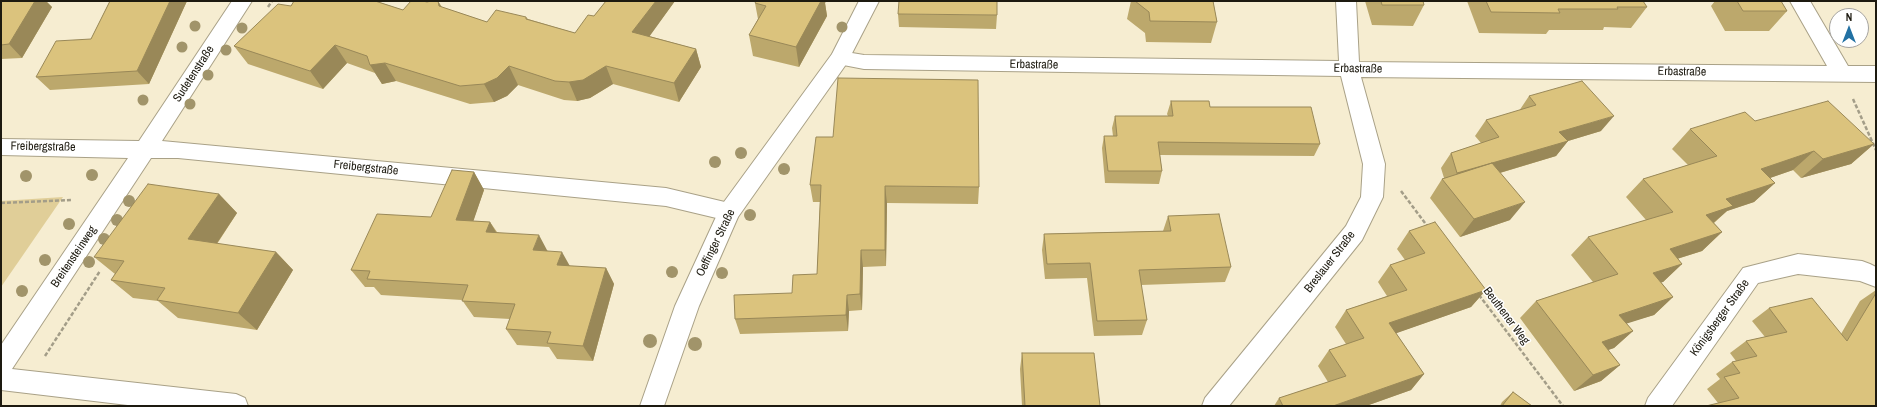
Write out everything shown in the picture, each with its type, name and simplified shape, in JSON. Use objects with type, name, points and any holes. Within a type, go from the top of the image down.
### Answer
[{"type":"street","name":"Sudetenstraße","points":[[146,148],[242,1]]},
{"type":"street","name":"Oeffinger Straße","points":[[652,406],[686,306],[729,212],[840,58],[869,1]]},
{"type":"street","name":"Breslauer Straße","points":[[1214,406],[1354,233],[1372,198],[1374,164],[1349,69],[1346,1]]},
{"type":"street","points":[[1800,1],[1842,74]]},
{"type":"street","name":"Erbastraße","points":[[840,58],[864,62],[1349,69],[1876,74]]},
{"type":"street","name":"Freibergstraße","points":[[1,147],[146,148],[178,150],[666,197],[729,212]]},
{"type":"street","name":"Breitensteinweg","points":[[1,365],[146,148]]},
{"type":"street","name":"Königsberger Straße","points":[[1657,406],[1751,275],[1798,264],[1862,271],[1876,277]]},
{"type":"street","points":[[1,379],[236,406]]},
{"type":"path","points":[[1842,74],[1876,150]]},
{"type":"path","points":[[1374,164],[1398,188],[1431,232]]},
{"type":"path","points":[[1,204],[72,200]]},
{"type":"path","name":"Beuthener Weg","points":[[1478,294],[1563,406]]},
{"type":"shaded area","points":[[63,197],[1,287],[1,201]]},
{"type":"building","points":[[1,1],[35,1],[9,44],[1,45]]},
{"type":"building","points":[[110,1],[170,1],[137,71],[36,77],[56,41],[91,39]]},
{"type":"building","points":[[294,1],[375,1],[403,10],[411,1],[438,1],[439,6],[487,22],[496,10],[526,17],[526,19],[575,33],[588,15],[594,16],[606,1],[656,1],[632,32],[696,49],[674,83],[606,66],[583,80],[569,82],[555,81],[509,66],[497,78],[484,84],[460,86],[385,63],[370,65],[367,56],[335,45],[310,71],[234,46],[278,4],[291,6]]},
{"type":"building","points":[[756,1],[821,1],[796,47],[749,35],[766,6],[755,3]]},
{"type":"building","points":[[899,1],[997,1],[997,15],[898,14]]},
{"type":"building","points":[[1135,1],[1213,1],[1217,22],[1150,21],[1149,12]]},
{"type":"building","points":[[1381,1],[1423,1],[1424,5],[1382,5]]},
{"type":"building","points":[[1486,1],[1643,1],[1647,7],[1617,7],[1618,9],[1558,9],[1560,13],[1491,12]]},
{"type":"building","points":[[1737,1],[1781,1],[1787,11],[1743,11]]},
{"type":"building","points":[[838,78],[978,80],[979,187],[885,186],[885,250],[861,250],[860,294],[847,295],[846,315],[735,319],[734,295],[792,293],[793,275],[817,274],[821,185],[810,185],[816,137],[833,137]]},
{"type":"building","points":[[1582,81],[1614,116],[1559,132],[1568,141],[1457,173],[1451,153],[1499,137],[1486,120],[1536,105],[1529,96]]},
{"type":"building","points":[[1171,101],[1209,101],[1210,107],[1311,107],[1320,144],[1158,142],[1162,171],[1108,171],[1104,136],[1117,136],[1115,116],[1173,116]]},
{"type":"building","points":[[1828,101],[1874,144],[1823,159],[1814,151],[1761,169],[1775,183],[1726,199],[1733,206],[1706,215],[1722,232],[1670,249],[1682,264],[1653,273],[1673,297],[1619,315],[1633,331],[1602,342],[1620,365],[1593,375],[1536,301],[1618,274],[1588,237],[1673,212],[1643,179],[1717,156],[1690,129],[1745,112],[1755,121]]},
{"type":"building","points":[[1492,163],[1525,202],[1474,219],[1442,179]]},
{"type":"building","points":[[452,170],[474,172],[456,220],[490,222],[486,232],[539,235],[533,250],[562,252],[557,265],[606,268],[583,346],[547,343],[551,332],[506,329],[515,304],[462,301],[468,285],[367,279],[370,271],[351,270],[377,214],[431,217]]},
{"type":"building","points":[[148,184],[219,194],[188,239],[276,252],[238,313],[157,300],[165,288],[111,280],[124,261],[94,257]]},
{"type":"building","points":[[1219,214],[1231,267],[1139,270],[1147,320],[1097,321],[1090,263],[1047,264],[1044,234],[1171,231],[1168,216]]},
{"type":"building","points":[[1435,222],[1486,290],[1389,323],[1424,374],[1333,406],[1283,406],[1279,398],[1346,376],[1329,350],[1364,338],[1346,310],[1407,290],[1390,265],[1425,253],[1409,231]]},
{"type":"building","points":[[1876,293],[1876,406],[1706,406],[1739,398],[1724,377],[1740,373],[1732,362],[1757,356],[1746,341],[1787,332],[1769,308],[1812,298],[1847,341]]},
{"type":"building","points":[[1022,353],[1094,353],[1100,406],[1025,406]]},
{"type":"building","points":[[1513,392],[1532,406],[1502,406]]}]
